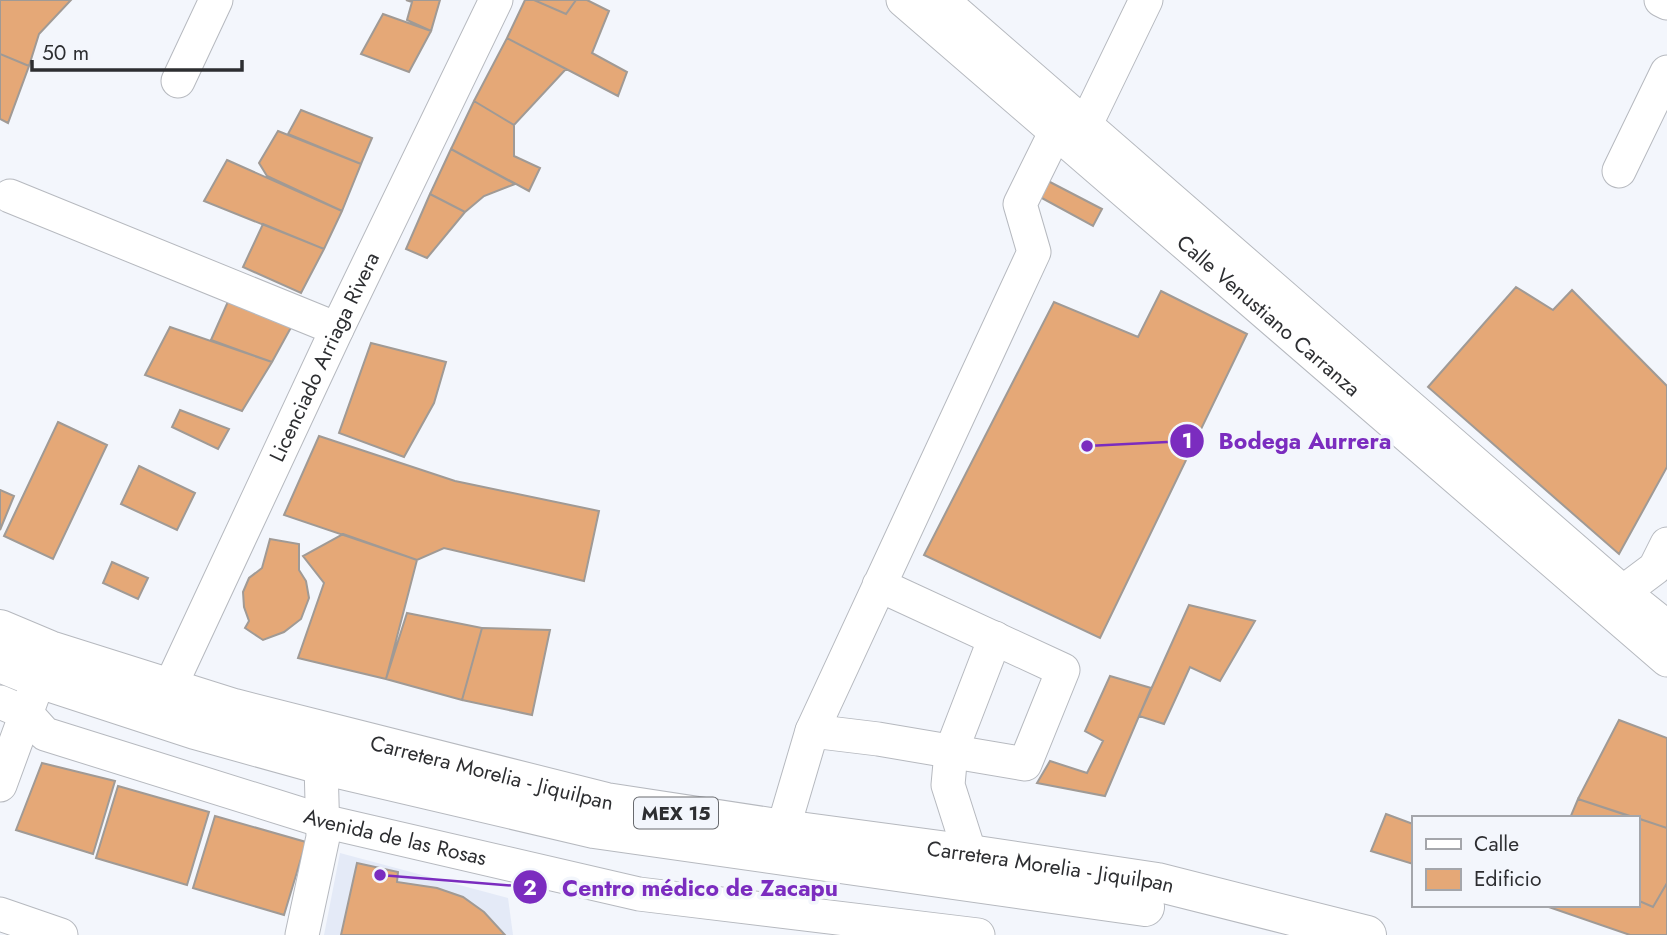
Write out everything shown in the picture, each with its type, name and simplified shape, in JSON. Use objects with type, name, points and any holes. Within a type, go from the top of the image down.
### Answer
[{"type":"main road","name":"Carretera Morelia - Jiquilpan","points":[[0,629],[29,686]]},
{"type":"main road","name":"Carretera Morelia - Jiquilpan","points":[[0,663],[29,686],[164,703],[234,708],[606,802],[1157,882],[1367,935]]},
{"type":"main road","name":"Carretera Morelia - Jiquilpan","points":[[164,703],[321,765],[594,829],[1150,908],[1259,935]]},
{"type":"street","points":[[178,80],[216,0]]},
{"type":"street","name":"Licenciado Arriaga Rivera","points":[[164,703],[337,329],[496,0]]},
{"type":"street","name":"Calle Venustiano Carranza","points":[[903,0],[1071,129],[1615,600],[1667,660]]},
{"type":"street","name":"Calle Venustiano Carranza","points":[[942,0],[1071,129]]},
{"type":"street","points":[[783,829],[812,731],[1034,252],[1020,204],[1071,129],[1146,0]]},
{"type":"street","points":[[1661,0],[1667,3]]},
{"type":"street","points":[[1619,171],[1667,72]]},
{"type":"street","points":[[10,195],[337,329]]},
{"type":"street","points":[[1615,600],[1655,568],[1667,544]]},
{"type":"street","points":[[812,731],[878,739],[1025,764],[1063,670],[879,585]]},
{"type":"street","name":"Calle Venustiano Carranza","points":[[1615,600],[1667,627]]},
{"type":"street","points":[[970,854],[948,785],[951,752],[995,638]]},
{"type":"street","points":[[0,785],[29,686]]},
{"type":"street","name":"Avenida de las Rosas","points":[[29,686],[45,734],[323,821],[639,894],[978,935]]},
{"type":"street","points":[[302,935],[323,836],[321,765]]},
{"type":"street","points":[[0,914],[61,935]]},
{"type":"shaded area","points":[[340,853],[508,898],[513,935],[324,935]]},
{"type":"building","points":[[0,0],[71,0],[39,34],[29,66],[0,54]]},
{"type":"building","points":[[406,0],[440,0],[431,31],[407,20],[412,2]]},
{"type":"building","points":[[525,0],[534,0],[566,14],[576,0],[587,0],[609,11],[592,53],[627,72],[618,96],[507,38]]},
{"type":"building","points":[[534,0],[576,0],[566,14]]},
{"type":"building","points":[[383,14],[431,31],[409,72],[361,54]]},
{"type":"building","points":[[507,38],[566,69],[514,125],[474,101]]},
{"type":"building","points":[[0,54],[29,66],[8,123],[0,119]]},
{"type":"building","points":[[474,101],[514,125],[514,156],[540,168],[529,191],[451,149]]},
{"type":"building","points":[[301,110],[372,138],[361,164],[288,134]]},
{"type":"building","points":[[278,131],[361,164],[342,211],[267,176],[259,163]]},
{"type":"building","points":[[451,149],[515,184],[484,196],[465,212],[430,194]]},
{"type":"building","points":[[227,160],[342,211],[324,249],[204,201]]},
{"type":"building","points":[[1048,181],[1102,209],[1093,226],[1040,197]]},
{"type":"building","points":[[430,194],[465,212],[427,258],[406,249]]},
{"type":"building","points":[[263,224],[324,249],[301,293],[243,267]]},
{"type":"building","points":[[1516,287],[1553,310],[1572,290],[1667,386],[1667,467],[1619,554],[1428,387]]},
{"type":"building","points":[[1161,291],[1247,334],[1100,638],[924,555],[1054,302],[1138,337]]},
{"type":"building","points":[[230,297],[294,322],[272,362],[211,340]]},
{"type":"building","points":[[170,327],[272,362],[242,411],[145,375]]},
{"type":"building","points":[[371,343],[446,362],[434,403],[404,457],[339,433]]},
{"type":"building","points":[[180,410],[229,429],[218,449],[172,427]]},
{"type":"building","points":[[58,422],[107,445],[53,559],[4,536]]},
{"type":"building","points":[[319,436],[455,481],[599,511],[584,581],[444,548],[417,560],[284,515]]},
{"type":"building","points":[[139,466],[195,493],[177,530],[121,504]]},
{"type":"building","points":[[0,490],[14,496],[0,530]]},
{"type":"building","points":[[343,534],[417,560],[386,679],[298,658],[324,583],[303,556]]},
{"type":"building","points":[[270,539],[299,544],[299,570],[306,581],[309,598],[301,619],[284,632],[263,640],[245,628],[249,621],[243,592],[249,578],[262,568]]},
{"type":"building","points":[[112,562],[148,578],[138,599],[103,583]]},
{"type":"building","points":[[1189,605],[1255,621],[1220,681],[1190,667],[1164,724],[1139,716]]},
{"type":"building","points":[[407,613],[482,628],[462,700],[386,679]]},
{"type":"building","points":[[482,628],[550,630],[532,715],[462,700]]},
{"type":"building","points":[[1110,676],[1151,688],[1105,796],[1037,783],[1050,761],[1087,773],[1103,741],[1085,731]]},
{"type":"building","points":[[1619,720],[1667,738],[1667,828],[1639,819],[1639,816],[1630,816],[1578,799]]},
{"type":"building","points":[[42,763],[115,781],[93,854],[16,830]]},
{"type":"building","points":[[118,786],[209,812],[187,885],[96,858]]},
{"type":"building","points":[[1578,799],[1629,816],[1571,816]]},
{"type":"building","points":[[1386,814],[1412,824],[1412,864],[1371,851]]},
{"type":"building","points":[[215,816],[306,842],[284,915],[193,888]]},
{"type":"building","points":[[1639,819],[1667,828],[1667,883],[1653,907],[1639,901]]},
{"type":"building","points":[[357,863],[398,872],[397,882],[437,888],[463,897],[484,912],[505,935],[341,935]]},
{"type":"building","points":[[1667,883],[1667,935],[1630,935],[1549,907],[1639,907],[1639,901],[1653,907]]},
{"type":"place","name":"Bodega Aurrera","points":[[1087,446]]},
{"type":"place","name":"Centro médico de Zacapu","points":[[380,875]]}]
